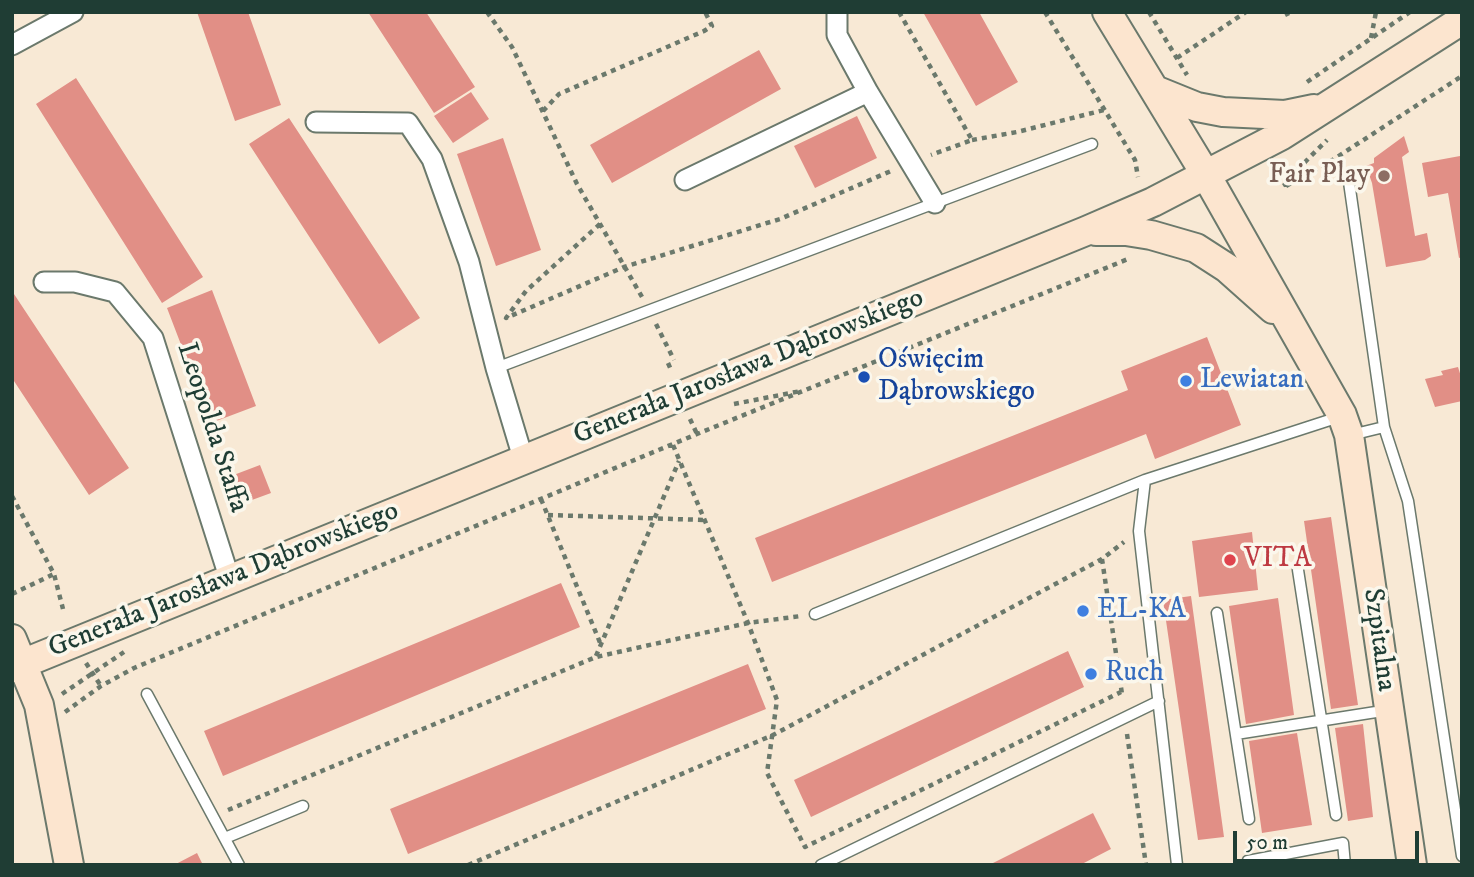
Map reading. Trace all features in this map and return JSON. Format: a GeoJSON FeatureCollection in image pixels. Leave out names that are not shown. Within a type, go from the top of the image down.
{"type":"FeatureCollection","features":[{"type":"Feature","properties":{"kind":"street"},"geometry":{"type":"LineString","coordinates":[[12,45],[73,12]]}},
{"type":"Feature","properties":{"kind":"street"},"geometry":{"type":"LineString","coordinates":[[838,12],[837,35],[934,203]]}},
{"type":"Feature","properties":{"kind":"street","name":"Szpitalna"},"geometry":{"type":"LineString","coordinates":[[1107,12],[1156,89],[1296,330],[1346,425],[1412,865]]}},
{"type":"Feature","properties":{"kind":"street","name":"Generała Jarosława Dąbrowskiego"},"geometry":{"type":"LineString","coordinates":[[16,657],[230,580],[523,458],[1086,231],[1272,141],[1331,106],[1462,20]]}},
{"type":"Feature","properties":{"kind":"street"},"geometry":{"type":"LineString","coordinates":[[1156,89],[1197,107],[1223,112],[1285,114],[1331,106]]}},
{"type":"Feature","properties":{"kind":"street"},"geometry":{"type":"LineString","coordinates":[[685,180],[868,92]]}},
{"type":"Feature","properties":{"kind":"street"},"geometry":{"type":"LineString","coordinates":[[316,122],[408,123],[432,159],[469,262],[496,368],[523,458]]}},
{"type":"Feature","properties":{"kind":"street"},"geometry":{"type":"LineString","coordinates":[[1086,231],[1126,231],[1196,248],[1227,268],[1296,330]]}},
{"type":"Feature","properties":{"kind":"street","name":"Leopolda Staffa"},"geometry":{"type":"LineString","coordinates":[[44,282],[75,282],[115,292],[153,338],[230,580]]}},
{"type":"Feature","properties":{"kind":"street"},"geometry":{"type":"LineString","coordinates":[[16,657],[39,705],[69,865]]}},
{"type":"Feature","properties":{"kind":"lane"},"geometry":{"type":"LineString","coordinates":[[496,368],[1092,144]]}},
{"type":"Feature","properties":{"kind":"lane"},"geometry":{"type":"LineString","coordinates":[[1349,182],[1384,427],[1408,501],[1462,856]]}},
{"type":"Feature","properties":{"kind":"lane"},"geometry":{"type":"LineString","coordinates":[[815,614],[1145,480],[1346,425],[1384,427]]}},
{"type":"Feature","properties":{"kind":"lane"},"geometry":{"type":"LineString","coordinates":[[1145,480],[1139,531],[1177,865]]}},
{"type":"Feature","properties":{"kind":"lane"},"geometry":{"type":"LineString","coordinates":[[1298,570],[1336,815]]}},
{"type":"Feature","properties":{"kind":"lane"},"geometry":{"type":"LineString","coordinates":[[1217,613],[1249,819]]}},
{"type":"Feature","properties":{"kind":"lane"},"geometry":{"type":"LineString","coordinates":[[148,694],[239,865]]}},
{"type":"Feature","properties":{"kind":"lane"},"geometry":{"type":"LineString","coordinates":[[821,865],[1159,701]]}},
{"type":"Feature","properties":{"kind":"lane"},"geometry":{"type":"LineString","coordinates":[[1236,734],[1388,708]]}},
{"type":"Feature","properties":{"kind":"lane"},"geometry":{"type":"LineString","coordinates":[[225,838],[303,806]]}},
{"type":"Feature","properties":{"kind":"lane"},"geometry":{"type":"LineString","coordinates":[[1248,865],[1248,861],[1343,843],[1345,865]]}},
{"type":"Feature","properties":{"kind":"path"},"geometry":{"type":"LineString","coordinates":[[487,12],[512,47],[577,184],[649,310],[674,360]]}},
{"type":"Feature","properties":{"kind":"path"},"geometry":{"type":"LineString","coordinates":[[542,111],[559,94],[704,31],[712,26],[705,12]]}},
{"type":"Feature","properties":{"kind":"path"},"geometry":{"type":"LineString","coordinates":[[899,12],[972,140]]}},
{"type":"Feature","properties":{"kind":"path"},"geometry":{"type":"LineString","coordinates":[[1045,12],[1135,160],[1138,177]]}},
{"type":"Feature","properties":{"kind":"path"},"geometry":{"type":"LineString","coordinates":[[1149,12],[1189,78]]}},
{"type":"Feature","properties":{"kind":"path"},"geometry":{"type":"LineString","coordinates":[[1177,58],[1246,12]]}},
{"type":"Feature","properties":{"kind":"path"},"geometry":{"type":"LineString","coordinates":[[1371,39],[1376,12]]}},
{"type":"Feature","properties":{"kind":"path"},"geometry":{"type":"LineString","coordinates":[[1302,86],[1410,12]]}},
{"type":"Feature","properties":{"kind":"path"},"geometry":{"type":"LineString","coordinates":[[1286,187],[1462,76]]}},
{"type":"Feature","properties":{"kind":"path"},"geometry":{"type":"LineString","coordinates":[[600,224],[526,291],[506,318],[624,267],[780,219],[910,162],[972,140],[1017,132],[1104,110]]}},
{"type":"Feature","properties":{"kind":"path"},"geometry":{"type":"LineString","coordinates":[[65,712],[100,686],[146,663],[1133,258]]}},
{"type":"Feature","properties":{"kind":"path"},"geometry":{"type":"LineString","coordinates":[[673,445],[777,699],[767,773],[805,846],[1121,692]]}},
{"type":"Feature","properties":{"kind":"path"},"geometry":{"type":"LineString","coordinates":[[596,657],[680,460]]}},
{"type":"Feature","properties":{"kind":"path"},"geometry":{"type":"LineString","coordinates":[[12,496],[54,574],[62,610]]}},
{"type":"Feature","properties":{"kind":"path"},"geometry":{"type":"LineString","coordinates":[[541,499],[601,645]]}},
{"type":"Feature","properties":{"kind":"path"},"geometry":{"type":"LineString","coordinates":[[548,515],[705,520]]}},
{"type":"Feature","properties":{"kind":"path"},"geometry":{"type":"LineString","coordinates":[[468,865],[773,734],[1102,559],[1139,531]]}},
{"type":"Feature","properties":{"kind":"path"},"geometry":{"type":"LineString","coordinates":[[12,594],[54,574]]}},
{"type":"Feature","properties":{"kind":"path"},"geometry":{"type":"LineString","coordinates":[[213,817],[596,657],[748,623],[815,614]]}},
{"type":"Feature","properties":{"kind":"path"},"geometry":{"type":"LineString","coordinates":[[84,659],[100,686]]}},
{"type":"Feature","properties":{"kind":"building"},"geometry":{"type":"Polygon","coordinates":[[[197,12],[248,12],[281,105],[235,121],[197,12]]]}},
{"type":"Feature","properties":{"kind":"building"},"geometry":{"type":"Polygon","coordinates":[[[368,12],[426,12],[475,87],[434,113],[368,12]]]}},
{"type":"Feature","properties":{"kind":"building"},"geometry":{"type":"Polygon","coordinates":[[[923,12],[979,12],[1018,82],[976,106],[923,12]]]}},
{"type":"Feature","properties":{"kind":"building"},"geometry":{"type":"Polygon","coordinates":[[[759,50],[781,89],[612,183],[590,145],[759,50]]]}},
{"type":"Feature","properties":{"kind":"building"},"geometry":{"type":"Polygon","coordinates":[[[76,78],[203,277],[162,303],[36,104],[76,78]]]}},
{"type":"Feature","properties":{"kind":"building"},"geometry":{"type":"Polygon","coordinates":[[[471,92],[489,119],[453,143],[434,116],[471,92]]]}},
{"type":"Feature","properties":{"kind":"building"},"geometry":{"type":"Polygon","coordinates":[[[857,116],[877,158],[815,188],[794,146],[857,116]]]}},
{"type":"Feature","properties":{"kind":"building"},"geometry":{"type":"Polygon","coordinates":[[[289,118],[420,318],[379,344],[249,144],[289,118]]]}},
{"type":"Feature","properties":{"kind":"building"},"geometry":{"type":"Polygon","coordinates":[[[1404,136],[1409,152],[1402,157],[1415,236],[1427,233],[1431,256],[1425,260],[1386,267],[1372,183],[1366,166],[1374,163],[1374,158],[1404,136]]]}},
{"type":"Feature","properties":{"kind":"building"},"geometry":{"type":"Polygon","coordinates":[[[503,138],[541,250],[496,266],[457,154],[503,138]]]}},
{"type":"Feature","properties":{"kind":"building"},"geometry":{"type":"Polygon","coordinates":[[[1460,156],[1462,257],[1459,258],[1448,193],[1428,197],[1422,163],[1460,156]]]}},
{"type":"Feature","properties":{"kind":"building"},"geometry":{"type":"Polygon","coordinates":[[[212,290],[256,406],[211,423],[167,308],[212,290]]]}},
{"type":"Feature","properties":{"kind":"building"},"geometry":{"type":"Polygon","coordinates":[[[12,291],[129,468],[89,495],[12,378],[12,291]]]}},
{"type":"Feature","properties":{"kind":"building"},"geometry":{"type":"Polygon","coordinates":[[[1207,337],[1241,425],[1155,459],[1146,434],[772,582],[755,538],[1128,390],[1121,371],[1207,337]]]}},
{"type":"Feature","properties":{"kind":"building"},"geometry":{"type":"Polygon","coordinates":[[[1458,367],[1462,380],[1462,401],[1435,407],[1425,379],[1443,375],[1441,371],[1458,367]]]}},
{"type":"Feature","properties":{"kind":"building"},"geometry":{"type":"Polygon","coordinates":[[[260,465],[271,493],[241,504],[231,476],[260,465]]]}},
{"type":"Feature","properties":{"kind":"building"},"geometry":{"type":"Polygon","coordinates":[[[1331,517],[1358,705],[1331,709],[1304,521],[1331,517]]]}},
{"type":"Feature","properties":{"kind":"building"},"geometry":{"type":"Polygon","coordinates":[[[1252,532],[1258,590],[1199,597],[1192,541],[1252,532]]]}},
{"type":"Feature","properties":{"kind":"building"},"geometry":{"type":"Polygon","coordinates":[[[561,583],[580,627],[223,776],[204,731],[561,583]]]}},
{"type":"Feature","properties":{"kind":"building"},"geometry":{"type":"Polygon","coordinates":[[[1191,596],[1224,837],[1198,840],[1163,600],[1191,596]]]}},
{"type":"Feature","properties":{"kind":"building"},"geometry":{"type":"Polygon","coordinates":[[[1278,598],[1294,715],[1246,724],[1229,606],[1278,598]]]}},
{"type":"Feature","properties":{"kind":"building"},"geometry":{"type":"Polygon","coordinates":[[[1068,651],[1084,687],[811,817],[794,780],[1068,651]]]}},
{"type":"Feature","properties":{"kind":"building"},"geometry":{"type":"Polygon","coordinates":[[[748,664],[766,709],[408,854],[390,809],[748,664]]]}},
{"type":"Feature","properties":{"kind":"building"},"geometry":{"type":"Polygon","coordinates":[[[1363,724],[1373,817],[1348,821],[1335,728],[1363,724]]]}},
{"type":"Feature","properties":{"kind":"building"},"geometry":{"type":"Polygon","coordinates":[[[1297,733],[1312,825],[1262,833],[1249,741],[1297,733]]]}},
{"type":"Feature","properties":{"kind":"building"},"geometry":{"type":"Polygon","coordinates":[[[1093,813],[1111,849],[1080,865],[989,865],[1093,813]]]}},
{"type":"Feature","properties":{"kind":"building"},"geometry":{"type":"Polygon","coordinates":[[[197,853],[203,865],[174,865],[197,853]]]}},
{"type":"Feature","properties":{"kind":"place","name":"Fair Play"},"geometry":{"type":"Point","coordinates":[1384,176]}},
{"type":"Feature","properties":{"kind":"place","name":"Oświęcim Dąbrowskiego"},"geometry":{"type":"Point","coordinates":[864,377]}},
{"type":"Feature","properties":{"kind":"place","name":"Lewiatan"},"geometry":{"type":"Point","coordinates":[1186,381]}},
{"type":"Feature","properties":{"kind":"place","name":"VITA"},"geometry":{"type":"Point","coordinates":[1230,560]}},
{"type":"Feature","properties":{"kind":"place","name":"EL-KA"},"geometry":{"type":"Point","coordinates":[1083,611]}},
{"type":"Feature","properties":{"kind":"place","name":"Ruch"},"geometry":{"type":"Point","coordinates":[1091,674]}}]}
